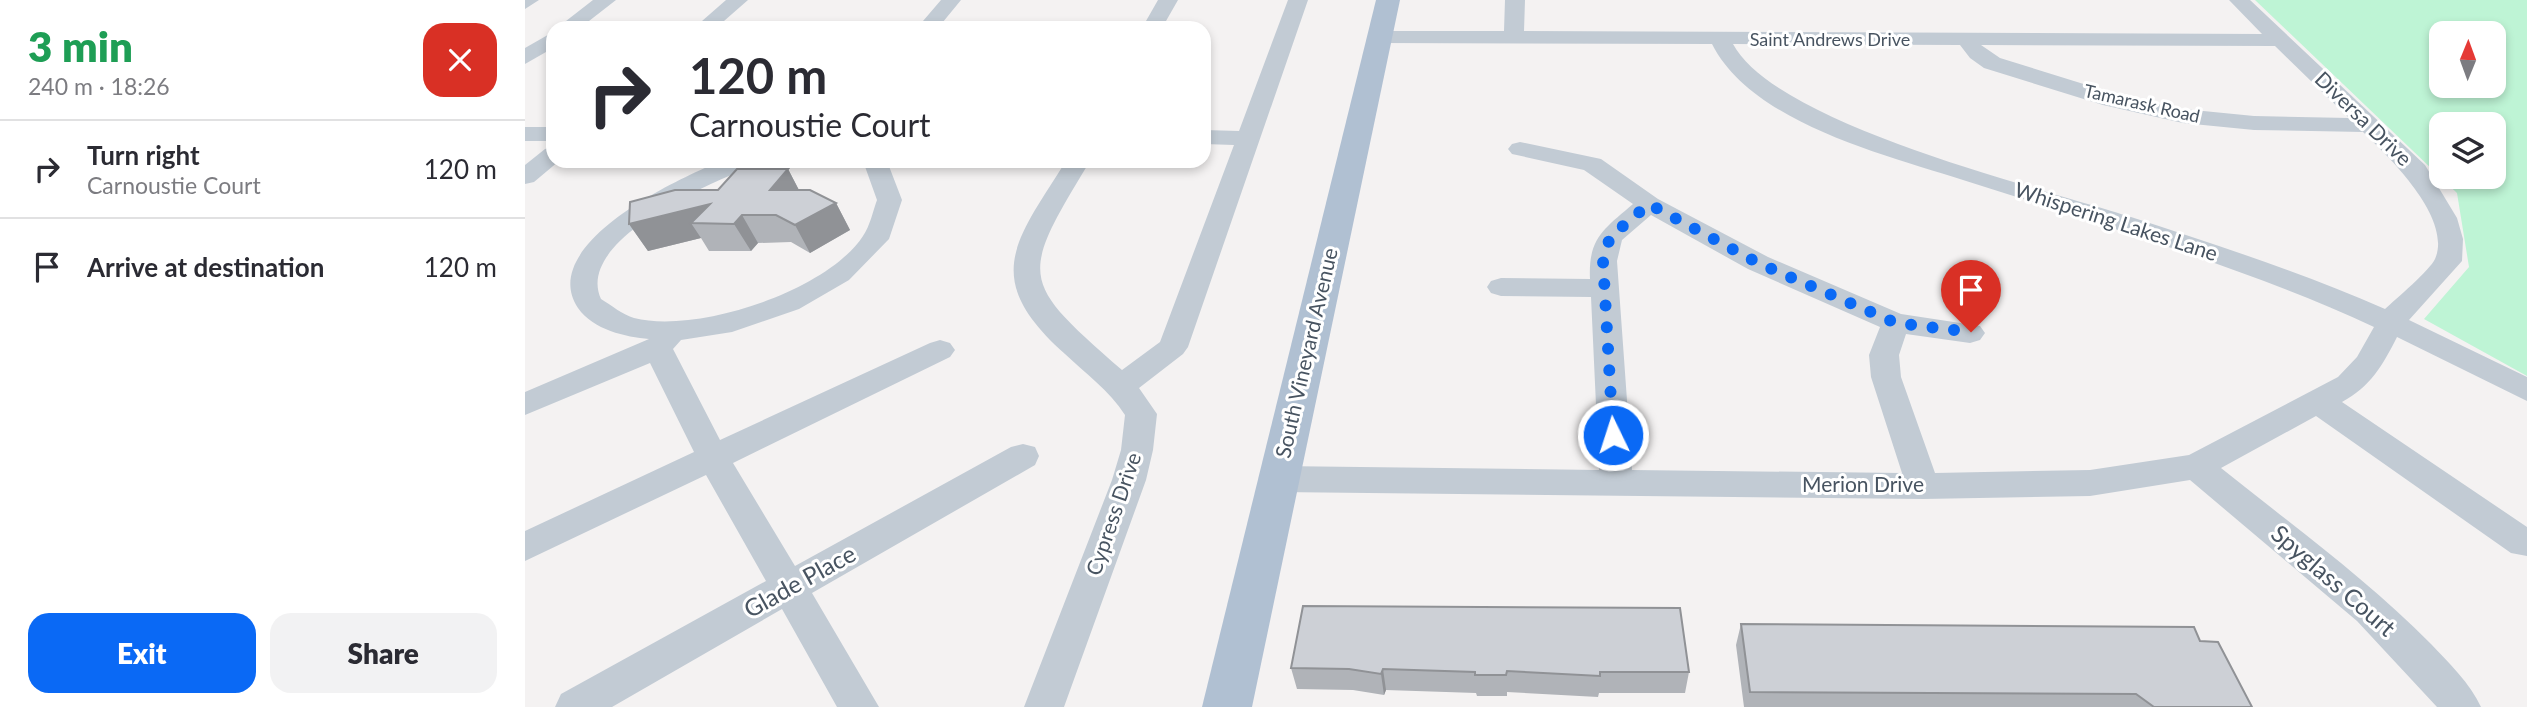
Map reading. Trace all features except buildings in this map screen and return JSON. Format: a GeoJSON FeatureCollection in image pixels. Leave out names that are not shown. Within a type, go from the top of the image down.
{"type":"FeatureCollection","features":[{"type":"Feature","properties":{"kind":"main road","name":"South Vineyard Avenue"},"geometry":{"type":"LineString","coordinates":[[1227,707],[1388,0]]}},
{"type":"Feature","properties":{"kind":"street"},"geometry":{"type":"LineString","coordinates":[[577,21],[606,0]]}},
{"type":"Feature","properties":{"kind":"street"},"geometry":{"type":"LineString","coordinates":[[712,21],[738,0]]}},
{"type":"Feature","properties":{"kind":"street"},"geometry":{"type":"LineString","coordinates":[[933,21],[951,0]]}},
{"type":"Feature","properties":{"kind":"street"},"geometry":{"type":"LineString","coordinates":[[1156,21],[1168,0]]}},
{"type":"Feature","properties":{"kind":"street"},"geometry":{"type":"LineString","coordinates":[[1121,386],[1173,347],[1298,0]]}},
{"type":"Feature","properties":{"kind":"street"},"geometry":{"type":"LineString","coordinates":[[1514,37],[1515,0]]}},
{"type":"Feature","properties":{"kind":"street","name":"Diversa Drive"},"geometry":{"type":"LineString","coordinates":[[2239,0],[2416,170],[2444,218],[2450,239],[2448,261],[2391,321]]}},
{"type":"Feature","properties":{"kind":"street","name":"Saint Andrews Drive"},"geometry":{"type":"LineString","coordinates":[[1380,37],[2281,40]]}},
{"type":"Feature","properties":{"kind":"street","name":"Whispering Lakes Lane"},"geometry":{"type":"LineString","coordinates":[[1720,39],[1726,57],[1749,79],[1821,120],[1872,143],[2293,280],[2391,321],[2527,390]]}},
{"type":"Feature","properties":{"kind":"street","name":"Tamarask Road"},"geometry":{"type":"LineString","coordinates":[[1967,40],[1977,54],[1992,63],[2119,102],[2182,116],[2256,124],[2371,125]]}},
{"type":"Feature","properties":{"kind":"street"},"geometry":{"type":"LineString","coordinates":[[525,58],[546,43]]}},
{"type":"Feature","properties":{"kind":"street"},"geometry":{"type":"LineString","coordinates":[[525,134],[546,134]]}},
{"type":"Feature","properties":{"kind":"street"},"geometry":{"type":"LineString","coordinates":[[1211,137],[1248,138]]}},
{"type":"Feature","properties":{"kind":"street"},"geometry":{"type":"LineString","coordinates":[[1520,149],[1592,164],[1649,204],[1758,263],[1896,323],[1971,332]]}},
{"type":"Feature","properties":{"kind":"street"},"geometry":{"type":"LineString","coordinates":[[525,177],[546,160]]}},
{"type":"Feature","properties":{"kind":"street"},"geometry":{"type":"LineString","coordinates":[[665,340],[622,327],[601,317],[588,303],[582,289],[584,273],[596,254],[631,219],[677,190],[728,168]]}},
{"type":"Feature","properties":{"kind":"street"},"geometry":{"type":"LineString","coordinates":[[525,404],[665,340],[770,309],[817,288],[850,266],[879,236],[891,206],[888,182],[879,168]]}},
{"type":"Feature","properties":{"kind":"street","name":"Cypress Drive"},"geometry":{"type":"LineString","coordinates":[[1044,707],[1129,480],[1137,450],[1141,414],[1121,386],[1065,338],[1026,285],[1025,260],[1035,236],[1073,168]]}},
{"type":"Feature","properties":{"kind":"street"},"geometry":{"type":"LineString","coordinates":[[1616,485],[1603,261],[1610,237],[1649,204]]}},
{"type":"Feature","properties":{"kind":"street"},"geometry":{"type":"LineString","coordinates":[[1501,287],[1603,288]]}},
{"type":"Feature","properties":{"kind":"street","name":"Merion Drive"},"geometry":{"type":"LineString","coordinates":[[1278,479],[1616,485],[1923,486],[2090,483],[2196,466],[2320,403],[2349,385],[2369,363],[2391,321]]}},
{"type":"Feature","properties":{"kind":"street"},"geometry":{"type":"LineString","coordinates":[[1896,323],[1884,355],[1887,377],[1923,486]]}},
{"type":"Feature","properties":{"kind":"street"},"geometry":{"type":"LineString","coordinates":[[665,340],[713,458],[859,707]]}},
{"type":"Feature","properties":{"kind":"street"},"geometry":{"type":"LineString","coordinates":[[525,547],[940,350]]}},
{"type":"Feature","properties":{"kind":"street"},"geometry":{"type":"LineString","coordinates":[[2320,403],[2523,543]]}},
{"type":"Feature","properties":{"kind":"street","name":"Glade Place"},"geometry":{"type":"LineString","coordinates":[[575,707],[1023,456]]}},
{"type":"Feature","properties":{"kind":"street","name":"Spyglass Court"},"geometry":{"type":"LineString","coordinates":[[2196,466],[2398,636],[2438,676],[2461,707]]}},
{"type":"Feature","properties":{"kind":"green space"},"geometry":{"type":"Polygon","coordinates":[[[2255,0],[2527,0],[2527,376],[2424,319],[2469,267],[2457,193],[2453,189],[2506,189],[2506,112],[2429,112],[2429,166],[2255,0]]]}},
{"type":"Feature","properties":{"kind":"route"},"geometry":{"type":"LineString","coordinates":[[1613,435],[1603,261],[1610,237],[1649,204],[1758,263],[1896,323],[1971,332]]}}]}
